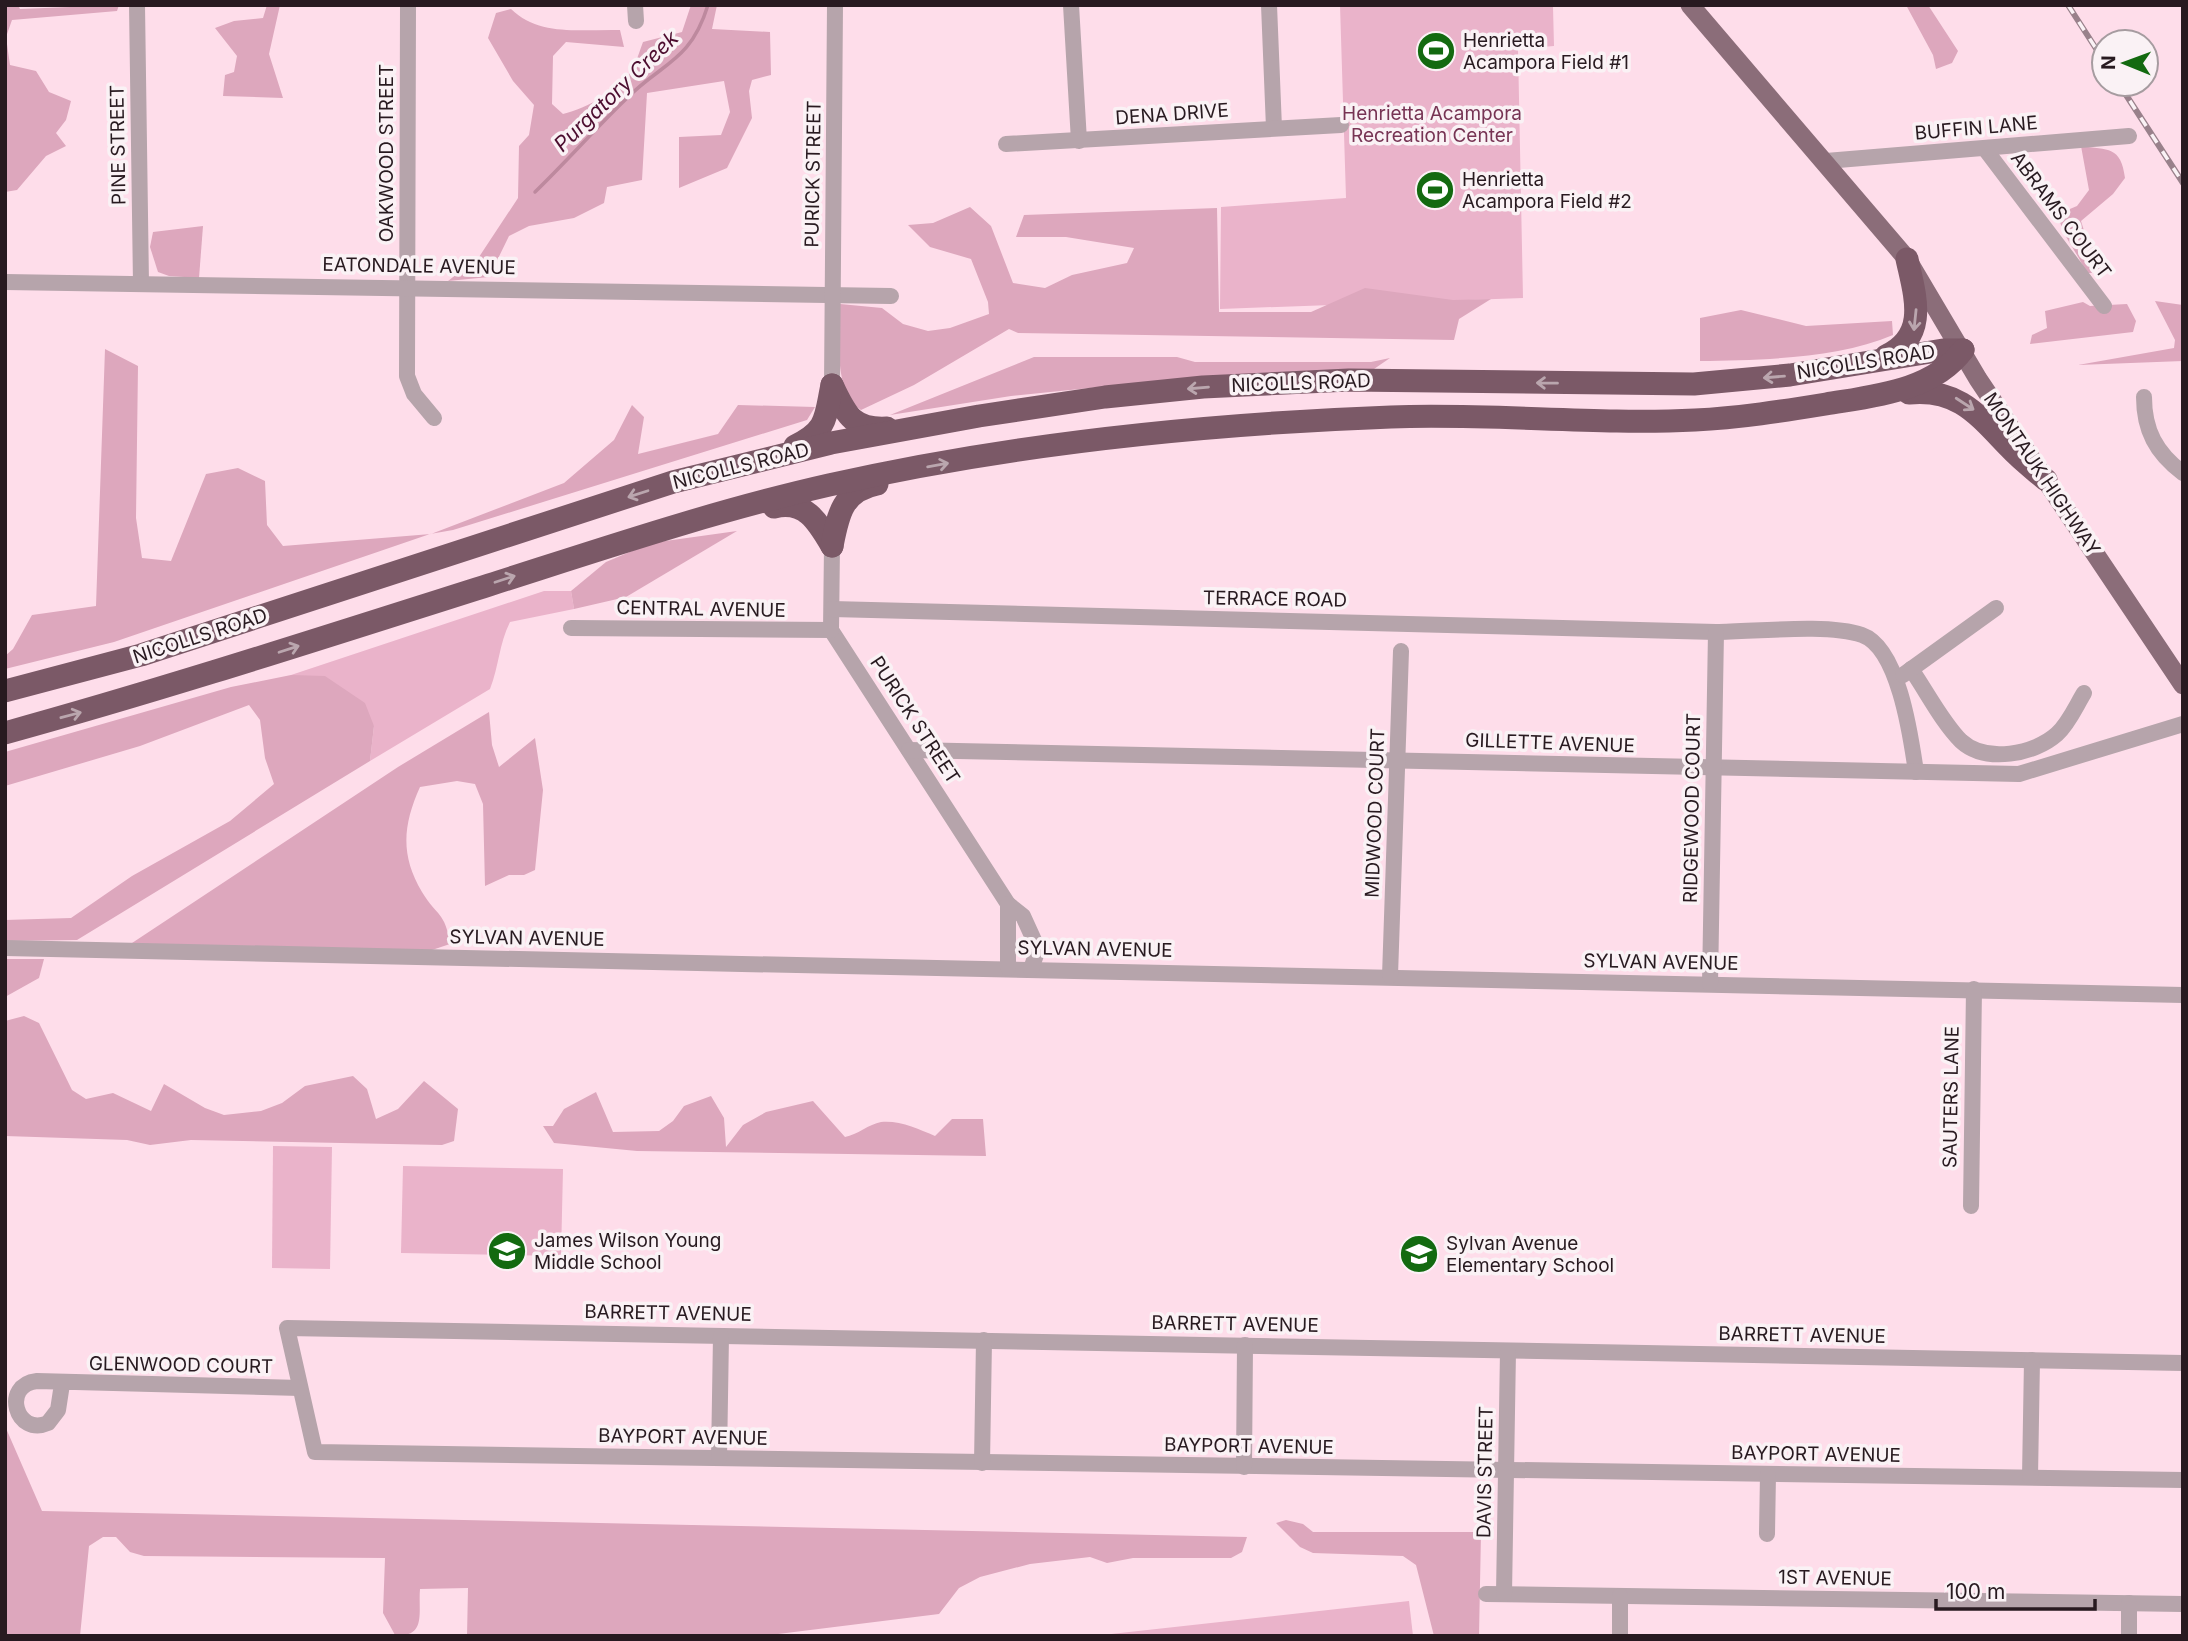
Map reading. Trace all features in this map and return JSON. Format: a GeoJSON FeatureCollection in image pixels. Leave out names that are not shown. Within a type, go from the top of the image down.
{"type":"FeatureCollection","features":[{"type":"Feature","properties":{"kind":"highway"},"geometry":{"type":"LineString","coordinates":[[1875,361],[1897,351],[1916,328],[1916,302],[1906,259]]}},
{"type":"Feature","properties":{"kind":"highway","name":"NICOLLS ROAD"},"geometry":{"type":"LineString","coordinates":[[5,691],[155,651],[673,482],[775,456],[931,425],[1105,397],[1203,387],[1349,380],[1695,384],[1790,375],[1943,350],[1963,350]]}},
{"type":"Feature","properties":{"kind":"highway","name":"NICOLLS ROAD"},"geometry":{"type":"LineString","coordinates":[[5,733],[150,693],[723,512],[831,485],[1059,442],[1190,427],[1397,416],[1693,420],[1769,413],[1875,396],[1928,380],[1954,363],[1963,350]]}},
{"type":"Feature","properties":{"kind":"highway"},"geometry":{"type":"LineString","coordinates":[[832,385],[848,417],[858,424],[874,428],[931,425]]}},
{"type":"Feature","properties":{"kind":"highway"},"geometry":{"type":"LineString","coordinates":[[775,456],[816,436],[824,422],[832,385]]}},
{"type":"Feature","properties":{"kind":"highway"},"geometry":{"type":"LineString","coordinates":[[1875,396],[1922,391],[1953,397],[1969,405],[2010,449],[2046,480]]}},
{"type":"Feature","properties":{"kind":"highway"},"geometry":{"type":"LineString","coordinates":[[832,546],[837,517],[845,501],[860,487],[902,478],[909,470]]}},
{"type":"Feature","properties":{"kind":"highway"},"geometry":{"type":"LineString","coordinates":[[723,512],[746,514],[783,505],[801,507],[818,521],[832,546]]}},
{"type":"Feature","properties":{"kind":"highway"},"geometry":{"type":"LineString","coordinates":[[5,685],[72,674]]}},
{"type":"Feature","properties":{"kind":"main road"},"geometry":{"type":"LineString","coordinates":[[1690,5],[1826,161]]}},
{"type":"Feature","properties":{"kind":"main road","name":"MONTAUK HIGHWAY"},"geometry":{"type":"LineString","coordinates":[[1826,161],[1906,259],[1979,379],[2183,685]]}},
{"type":"Feature","properties":{"kind":"street","name":"PINE STREET"},"geometry":{"type":"LineString","coordinates":[[137,5],[141,284]]}},
{"type":"Feature","properties":{"kind":"street","name":"OAKWOOD STREET"},"geometry":{"type":"LineString","coordinates":[[408,5],[407,376],[414,394],[434,418]]}},
{"type":"Feature","properties":{"kind":"street","name":"PURICK STREET"},"geometry":{"type":"LineString","coordinates":[[832,385],[835,5]]}},
{"type":"Feature","properties":{"kind":"street"},"geometry":{"type":"LineString","coordinates":[[1071,5],[1079,141]]}},
{"type":"Feature","properties":{"kind":"street"},"geometry":{"type":"LineString","coordinates":[[1269,5],[1274,128]]}},
{"type":"Feature","properties":{"kind":"street","name":"DENA DRIVE"},"geometry":{"type":"LineString","coordinates":[[1006,144],[1340,125]]}},
{"type":"Feature","properties":{"kind":"street","name":"BUFFIN LANE"},"geometry":{"type":"LineString","coordinates":[[1826,161],[2129,136]]}},
{"type":"Feature","properties":{"kind":"street","name":"ABRAMS COURT"},"geometry":{"type":"LineString","coordinates":[[1985,149],[2104,306]]}},
{"type":"Feature","properties":{"kind":"street","name":"EATONDALE AVENUE"},"geometry":{"type":"LineString","coordinates":[[5,282],[406,286],[891,296]]}},
{"type":"Feature","properties":{"kind":"street"},"geometry":{"type":"LineString","coordinates":[[2144,397],[2144,421],[2160,450],[2183,473]]}},
{"type":"Feature","properties":{"kind":"street"},"geometry":{"type":"LineString","coordinates":[[831,630],[832,546]]}},
{"type":"Feature","properties":{"kind":"street"},"geometry":{"type":"LineString","coordinates":[[1895,681],[1996,608]]}},
{"type":"Feature","properties":{"kind":"street","name":"TERRACE ROAD"},"geometry":{"type":"LineString","coordinates":[[832,609],[1716,632],[1831,631],[1864,635],[1884,655],[1895,681],[1909,726],[1916,772]]}},
{"type":"Feature","properties":{"kind":"street","name":"CENTRAL AVENUE"},"geometry":{"type":"LineString","coordinates":[[571,628],[831,630]]}},
{"type":"Feature","properties":{"kind":"street","name":"PURICK STREET"},"geometry":{"type":"LineString","coordinates":[[831,630],[1008,904],[1023,916],[1038,950],[1031,969]]}},
{"type":"Feature","properties":{"kind":"street","name":"RIDGEWOOD COURT"},"geometry":{"type":"LineString","coordinates":[[1710,984],[1716,632]]}},
{"type":"Feature","properties":{"kind":"street","name":"MIDWOOD COURT"},"geometry":{"type":"LineString","coordinates":[[1390,976],[1401,651]]}},
{"type":"Feature","properties":{"kind":"street"},"geometry":{"type":"LineString","coordinates":[[1911,669],[1962,741],[1976,749],[2000,754],[2019,752],[2044,744],[2059,732],[2084,693]]}},
{"type":"Feature","properties":{"kind":"street","name":"GILLETTE AVENUE"},"geometry":{"type":"LineString","coordinates":[[909,750],[2019,774],[2183,724]]}},
{"type":"Feature","properties":{"kind":"street"},"geometry":{"type":"LineString","coordinates":[[1008,904],[1008,968]]}},
{"type":"Feature","properties":{"kind":"street","name":"SYLVAN AVENUE"},"geometry":{"type":"LineString","coordinates":[[5,948],[2183,995]]}},
{"type":"Feature","properties":{"kind":"street","name":"SAUTERS LANE"},"geometry":{"type":"LineString","coordinates":[[1970,1206],[1974,989]]}},
{"type":"Feature","properties":{"kind":"street","name":"BARRETT AVENUE"},"geometry":{"type":"LineString","coordinates":[[300,1388],[287,1328],[2183,1363]]}},
{"type":"Feature","properties":{"kind":"street"},"geometry":{"type":"LineString","coordinates":[[719,1458],[721,1336]]}},
{"type":"Feature","properties":{"kind":"street"},"geometry":{"type":"LineString","coordinates":[[982,1462],[984,1340]]}},
{"type":"Feature","properties":{"kind":"street"},"geometry":{"type":"LineString","coordinates":[[1244,1467],[1245,1345]]}},
{"type":"Feature","properties":{"kind":"street","name":"DAVIS STREET"},"geometry":{"type":"LineString","coordinates":[[1504,1594],[1508,1351]]}},
{"type":"Feature","properties":{"kind":"street"},"geometry":{"type":"LineString","coordinates":[[2030,1477],[2032,1360]]}},
{"type":"Feature","properties":{"kind":"street","name":"GLENWOOD COURT"},"geometry":{"type":"LineString","coordinates":[[62,1384],[300,1388]]}},
{"type":"Feature","properties":{"kind":"street","name":"BAYPORT AVENUE"},"geometry":{"type":"LineString","coordinates":[[300,1388],[316,1452],[2183,1480]]}},
{"type":"Feature","properties":{"kind":"street"},"geometry":{"type":"LineString","coordinates":[[1767,1534],[1768,1475]]}},
{"type":"Feature","properties":{"kind":"street","name":"1ST AVENUE"},"geometry":{"type":"LineString","coordinates":[[1486,1594],[2183,1604]]}},
{"type":"Feature","properties":{"kind":"street"},"geometry":{"type":"LineString","coordinates":[[1619,1636],[1620,1596]]}},
{"type":"Feature","properties":{"kind":"street"},"geometry":{"type":"LineString","coordinates":[[2129,1604],[2129,1636]]}},
{"type":"Feature","properties":{"kind":"green space","name":"Henrietta Acampora Recreation Center"},"geometry":{"type":"Polygon","coordinates":[[[1340,5],[1565,5],[1553,7],[1554,46],[1518,49],[1523,298],[1220,309],[1221,207],[1346,198],[1340,5]]]}},
{"type":"Feature","properties":{"kind":"green space"},"geometry":{"type":"Polygon","coordinates":[[[544,591],[571,591],[574,609],[510,622],[490,689],[370,761],[374,726],[291,675],[544,591]]]}},
{"type":"Feature","properties":{"kind":"green space"},"geometry":{"type":"Polygon","coordinates":[[[273,1146],[332,1147],[330,1269],[272,1268],[273,1146]]]}},
{"type":"Feature","properties":{"kind":"green space"},"geometry":{"type":"Polygon","coordinates":[[[403,1166],[563,1169],[561,1256],[401,1253],[403,1166]]]}},
{"type":"Feature","properties":{"kind":"green space"},"geometry":{"type":"Polygon","coordinates":[[[1409,1601],[1413,1636],[1093,1636],[1409,1601]]]}},
{"type":"Feature","properties":{"kind":"shaded area"},"geometry":{"type":"Polygon","coordinates":[[[5,5],[18,5],[20,9],[119,5],[117,11],[12,20],[6,37],[10,65],[36,71],[49,92],[71,101],[66,120],[56,133],[66,146],[46,156],[17,190],[5,192],[5,5]]]}},
{"type":"Feature","properties":{"kind":"shaded area"},"geometry":{"type":"Polygon","coordinates":[[[267,5],[280,5],[269,54],[283,98],[223,96],[225,75],[234,72],[237,56],[215,28],[234,21],[263,18],[267,5]]]}},
{"type":"Feature","properties":{"kind":"shaded area"},"geometry":{"type":"Polygon","coordinates":[[[691,5],[717,5],[712,29],[770,32],[771,75],[752,80],[749,91],[752,118],[727,168],[679,188],[679,137],[721,135],[730,112],[724,81],[647,93],[642,180],[607,187],[604,203],[574,218],[529,226],[509,236],[489,277],[448,281],[479,257],[518,198],[519,146],[529,135],[534,105],[513,81],[488,38],[496,13],[511,9],[535,24],[562,30],[620,30],[624,47],[566,42],[553,56],[552,104],[563,114],[592,103],[620,84],[633,68],[643,42],[682,32],[691,5]]]}},
{"type":"Feature","properties":{"kind":"shaded area"},"geometry":{"type":"Polygon","coordinates":[[[1906,5],[1928,5],[1958,51],[1952,63],[1936,69],[1933,55],[1906,5]]]}},
{"type":"Feature","properties":{"kind":"shaded area"},"geometry":{"type":"Polygon","coordinates":[[[2081,146],[2112,152],[2123,168],[2125,178],[2113,194],[2081,221],[2086,237],[2109,273],[2086,273],[2063,230],[2058,214],[2077,206],[2089,190],[2081,146]]]}},
{"type":"Feature","properties":{"kind":"shaded area"},"geometry":{"type":"Polygon","coordinates":[[[970,207],[991,226],[1013,283],[1045,288],[1072,275],[1127,263],[1134,248],[1066,237],[1016,237],[1024,215],[1217,208],[1219,312],[1311,312],[1365,288],[1453,300],[1491,299],[1459,319],[1454,340],[1018,333],[1009,329],[914,385],[861,410],[845,390],[842,376],[839,346],[840,304],[882,308],[903,324],[928,331],[950,328],[989,314],[988,302],[971,259],[930,247],[908,225],[933,223],[970,207]]]}},
{"type":"Feature","properties":{"kind":"shaded area"},"geometry":{"type":"Polygon","coordinates":[[[203,226],[199,278],[169,276],[158,272],[150,247],[153,232],[203,226]]]}},
{"type":"Feature","properties":{"kind":"shaded area"},"geometry":{"type":"Polygon","coordinates":[[[2155,301],[2183,305],[2183,361],[2078,365],[2174,348],[2175,340],[2155,301]]]}},
{"type":"Feature","properties":{"kind":"shaded area"},"geometry":{"type":"Polygon","coordinates":[[[2083,302],[2090,306],[2127,304],[2136,321],[2133,332],[2030,344],[2032,335],[2047,328],[2045,311],[2083,302]]]}},
{"type":"Feature","properties":{"kind":"shaded area"},"geometry":{"type":"Polygon","coordinates":[[[1741,310],[1806,326],[1892,321],[1893,335],[1823,354],[1773,359],[1700,361],[1700,318],[1741,310]]]}},
{"type":"Feature","properties":{"kind":"shaded area"},"geometry":{"type":"Polygon","coordinates":[[[105,349],[138,366],[136,518],[142,558],[171,561],[206,474],[238,468],[265,481],[267,525],[283,546],[430,534],[114,642],[5,669],[5,656],[13,649],[32,615],[96,606],[105,349]]]}},
{"type":"Feature","properties":{"kind":"shaded area"},"geometry":{"type":"Polygon","coordinates":[[[1034,357],[1177,357],[1195,362],[1371,362],[1390,358],[1374,369],[1198,377],[1011,396],[890,415],[1034,357]]]}},
{"type":"Feature","properties":{"kind":"shaded area"},"geometry":{"type":"Polygon","coordinates":[[[632,405],[644,417],[638,454],[718,434],[738,405],[815,407],[807,420],[453,530],[432,534],[564,483],[614,440],[632,405]]]}},
{"type":"Feature","properties":{"kind":"shaded area"},"geometry":{"type":"Polygon","coordinates":[[[737,531],[626,597],[574,609],[571,591],[606,562],[651,543],[737,531]]]}},
{"type":"Feature","properties":{"kind":"shaded area"},"geometry":{"type":"Polygon","coordinates":[[[291,675],[325,676],[365,703],[374,726],[370,761],[77,940],[5,941],[5,920],[71,918],[132,876],[230,821],[274,784],[265,758],[260,720],[249,705],[140,746],[5,786],[5,752],[231,687],[291,675]]]}},
{"type":"Feature","properties":{"kind":"shaded area"},"geometry":{"type":"Polygon","coordinates":[[[489,712],[492,745],[499,767],[535,738],[543,790],[535,870],[524,875],[509,875],[485,886],[483,804],[475,784],[457,781],[420,787],[407,827],[407,853],[422,892],[446,925],[450,944],[429,951],[129,945],[398,767],[489,712]]]}},
{"type":"Feature","properties":{"kind":"shaded area"},"geometry":{"type":"Polygon","coordinates":[[[5,959],[44,959],[39,978],[5,997],[5,959]]]}},
{"type":"Feature","properties":{"kind":"shaded area"},"geometry":{"type":"Polygon","coordinates":[[[24,1016],[39,1023],[72,1090],[86,1099],[113,1093],[151,1111],[164,1084],[205,1108],[224,1115],[261,1111],[282,1103],[305,1086],[353,1076],[367,1089],[376,1119],[398,1109],[424,1081],[458,1109],[454,1141],[442,1145],[191,1140],[150,1145],[127,1140],[5,1136],[5,1021],[24,1016]]]}},
{"type":"Feature","properties":{"kind":"shaded area"},"geometry":{"type":"Polygon","coordinates":[[[596,1092],[613,1132],[659,1131],[673,1121],[684,1106],[711,1096],[724,1118],[726,1147],[743,1125],[766,1112],[813,1101],[845,1137],[881,1122],[895,1122],[935,1136],[952,1119],[983,1119],[986,1156],[637,1151],[554,1143],[543,1126],[553,1126],[564,1109],[596,1092]]]}},
{"type":"Feature","properties":{"kind":"shaded area"},"geometry":{"type":"Polygon","coordinates":[[[5,1426],[42,1511],[1247,1537],[1242,1552],[1231,1558],[1133,1558],[1107,1563],[1090,1557],[1030,1564],[980,1577],[959,1588],[939,1614],[761,1636],[467,1636],[468,1588],[420,1589],[420,1614],[416,1628],[405,1635],[395,1635],[383,1613],[385,1558],[144,1556],[130,1552],[116,1537],[103,1537],[89,1546],[80,1636],[5,1636],[5,1426]]]}},
{"type":"Feature","properties":{"kind":"shaded area"},"geometry":{"type":"Polygon","coordinates":[[[1286,1520],[1303,1524],[1313,1532],[1481,1532],[1479,1636],[1434,1636],[1416,1565],[1403,1556],[1313,1553],[1300,1547],[1276,1523],[1286,1520]]]}},
{"type":"Feature","properties":{"kind":"waterway","name":"Purgatory Creek"},"geometry":{"type":"LineString","coordinates":[[535,192],[638,87],[684,51],[701,24],[708,5]]}},
{"type":"Feature","properties":{"kind":"railway"},"geometry":{"type":"LineString","coordinates":[[2068,5],[2090,39]]}},
{"type":"Feature","properties":{"kind":"railway"},"geometry":{"type":"LineString","coordinates":[[2128,98],[2183,183]]}},
{"type":"Feature","properties":{"kind":"place","name":"Henrietta Acampora Field #1"},"geometry":{"type":"Point","coordinates":[1436,51]}},
{"type":"Feature","properties":{"kind":"place","name":"Henrietta Acampora Field #2"},"geometry":{"type":"Point","coordinates":[1435,190]}},
{"type":"Feature","properties":{"kind":"place","name":"James Wilson Young Middle School"},"geometry":{"type":"Point","coordinates":[507,1251]}},
{"type":"Feature","properties":{"kind":"place","name":"Sylvan Avenue Elementary School"},"geometry":{"type":"Point","coordinates":[1419,1254]}}]}
